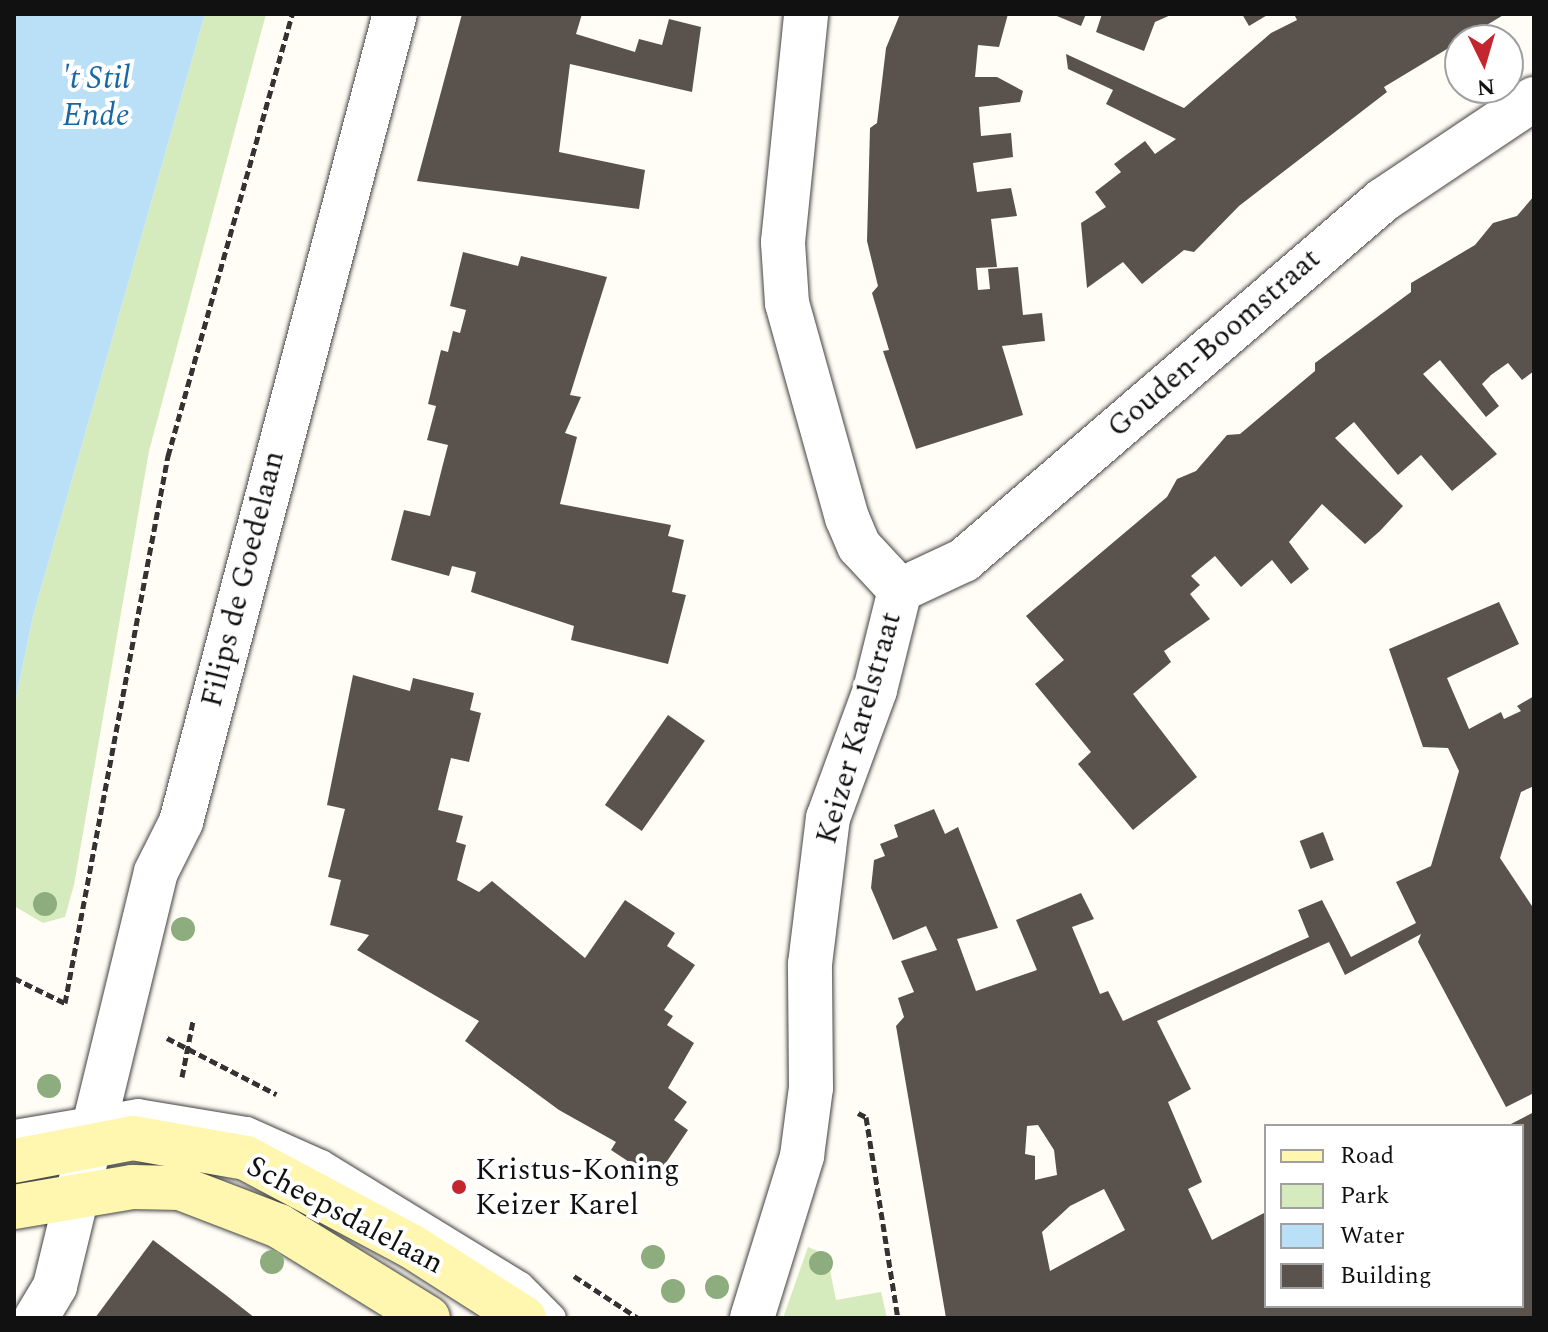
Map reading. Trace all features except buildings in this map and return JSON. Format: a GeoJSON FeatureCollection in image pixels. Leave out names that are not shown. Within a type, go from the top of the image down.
{"type":"FeatureCollection","features":[{"type":"Feature","properties":{"kind":"main road","name":"Scheepsdalelaan"},"geometry":{"type":"LineString","coordinates":[[14,1161],[97,1128],[181,1141],[246,1158],[397,1239],[524,1318]]}},
{"type":"Feature","properties":{"kind":"main road","name":"Scheepsdalelaan"},"geometry":{"type":"LineString","coordinates":[[14,1207],[79,1195],[180,1188],[236,1205],[428,1318]]}},
{"type":"Feature","properties":{"kind":"street","name":"Filips de Goedelaan"},"geometry":{"type":"LineString","coordinates":[[36,1318],[55,1286],[97,1128],[156,872],[181,822],[395,14]]}},
{"type":"Feature","properties":{"kind":"street","name":"Keizer Karelstraat"},"geometry":{"type":"LineString","coordinates":[[752,1318],[790,1211],[811,1088],[816,883],[828,818],[875,690],[900,590],[859,546],[847,518],[787,303],[783,242],[806,14]]}},
{"type":"Feature","properties":{"kind":"street","name":"Gouden-Boomstraat"},"geometry":{"type":"LineString","coordinates":[[900,590],[964,560],[1383,200],[1534,99]]}},
{"type":"Feature","properties":{"kind":"lane"},"geometry":{"type":"LineString","coordinates":[[14,1134],[181,1118],[247,1131],[296,1152],[520,1286],[552,1318]]}},
{"type":"Feature","properties":{"kind":"path"},"geometry":{"type":"LineString","coordinates":[[65,1003],[168,456],[292,14]]}},
{"type":"Feature","properties":{"kind":"path"},"geometry":{"type":"LineString","coordinates":[[14,978],[65,1003],[123,1019]]}},
{"type":"Feature","properties":{"kind":"path"},"geometry":{"type":"LineString","coordinates":[[181,1087],[193,1021]]}},
{"type":"Feature","properties":{"kind":"path"},"geometry":{"type":"LineString","coordinates":[[811,1088],[866,1117],[898,1318]]}},
{"type":"Feature","properties":{"kind":"green space"},"geometry":{"type":"Polygon","coordinates":[[[205,14],[266,14],[149,451],[74,885],[65,917],[43,923],[14,906],[14,708],[33,616],[205,14]]]}},
{"type":"Feature","properties":{"kind":"green space"},"geometry":{"type":"Polygon","coordinates":[[[808,1247],[827,1255],[836,1300],[881,1292],[887,1318],[783,1318],[808,1247]]]}},
{"type":"Feature","properties":{"kind":"water","name":"'t Stil Ende"},"geometry":{"type":"Polygon","coordinates":[[[14,14],[205,14],[33,616],[14,708],[14,14]]]}},
{"type":"Feature","properties":{"kind":"place","name":"Kristus-Koning Keizer Karel"},"geometry":{"type":"Point","coordinates":[459,1187]}}]}
